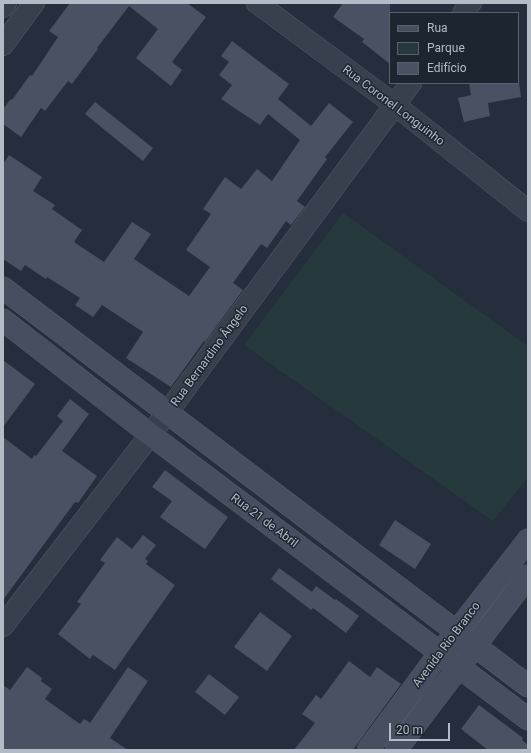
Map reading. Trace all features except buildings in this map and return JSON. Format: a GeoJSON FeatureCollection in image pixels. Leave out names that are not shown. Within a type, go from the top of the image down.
{"type":"FeatureCollection","features":[{"type":"Feature","properties":{"kind":"street"},"geometry":{"type":"LineString","coordinates":[[3,7],[6,3]]}},
{"type":"Feature","properties":{"kind":"street"},"geometry":{"type":"LineString","coordinates":[[3,45],[34,3]]}},
{"type":"Feature","properties":{"kind":"street","name":"Rua Coronel Longuinho"},"geometry":{"type":"LineString","coordinates":[[257,3],[395,105],[528,210]]}},
{"type":"Feature","properties":{"kind":"street"},"geometry":{"type":"LineString","coordinates":[[464,12],[471,3]]}},
{"type":"Feature","properties":{"kind":"street","name":"Rua Bernardino Ângelo"},"geometry":{"type":"LineString","coordinates":[[3,626],[168,413],[410,84]]}},
{"type":"Feature","properties":{"kind":"street"},"geometry":{"type":"LineString","coordinates":[[3,288],[528,686]]}},
{"type":"Feature","properties":{"kind":"street","name":"Rua 21 de Abril"},"geometry":{"type":"LineString","coordinates":[[3,320],[151,435],[528,719]]}},
{"type":"Feature","properties":{"kind":"street"},"geometry":{"type":"LineString","coordinates":[[71,373],[89,354]]}},
{"type":"Feature","properties":{"kind":"street","name":"Avenida Rio Branco"},"geometry":{"type":"LineString","coordinates":[[368,750],[456,632],[526,548]]}},
{"type":"Feature","properties":{"kind":"street","name":"Avenida Rio Branco"},"geometry":{"type":"LineString","coordinates":[[396,750],[528,576]]}},
{"type":"Feature","properties":{"kind":"green space"},"geometry":{"type":"Polygon","coordinates":[[[343,213],[528,346],[528,477],[493,521],[244,345],[343,213]]]}}]}
